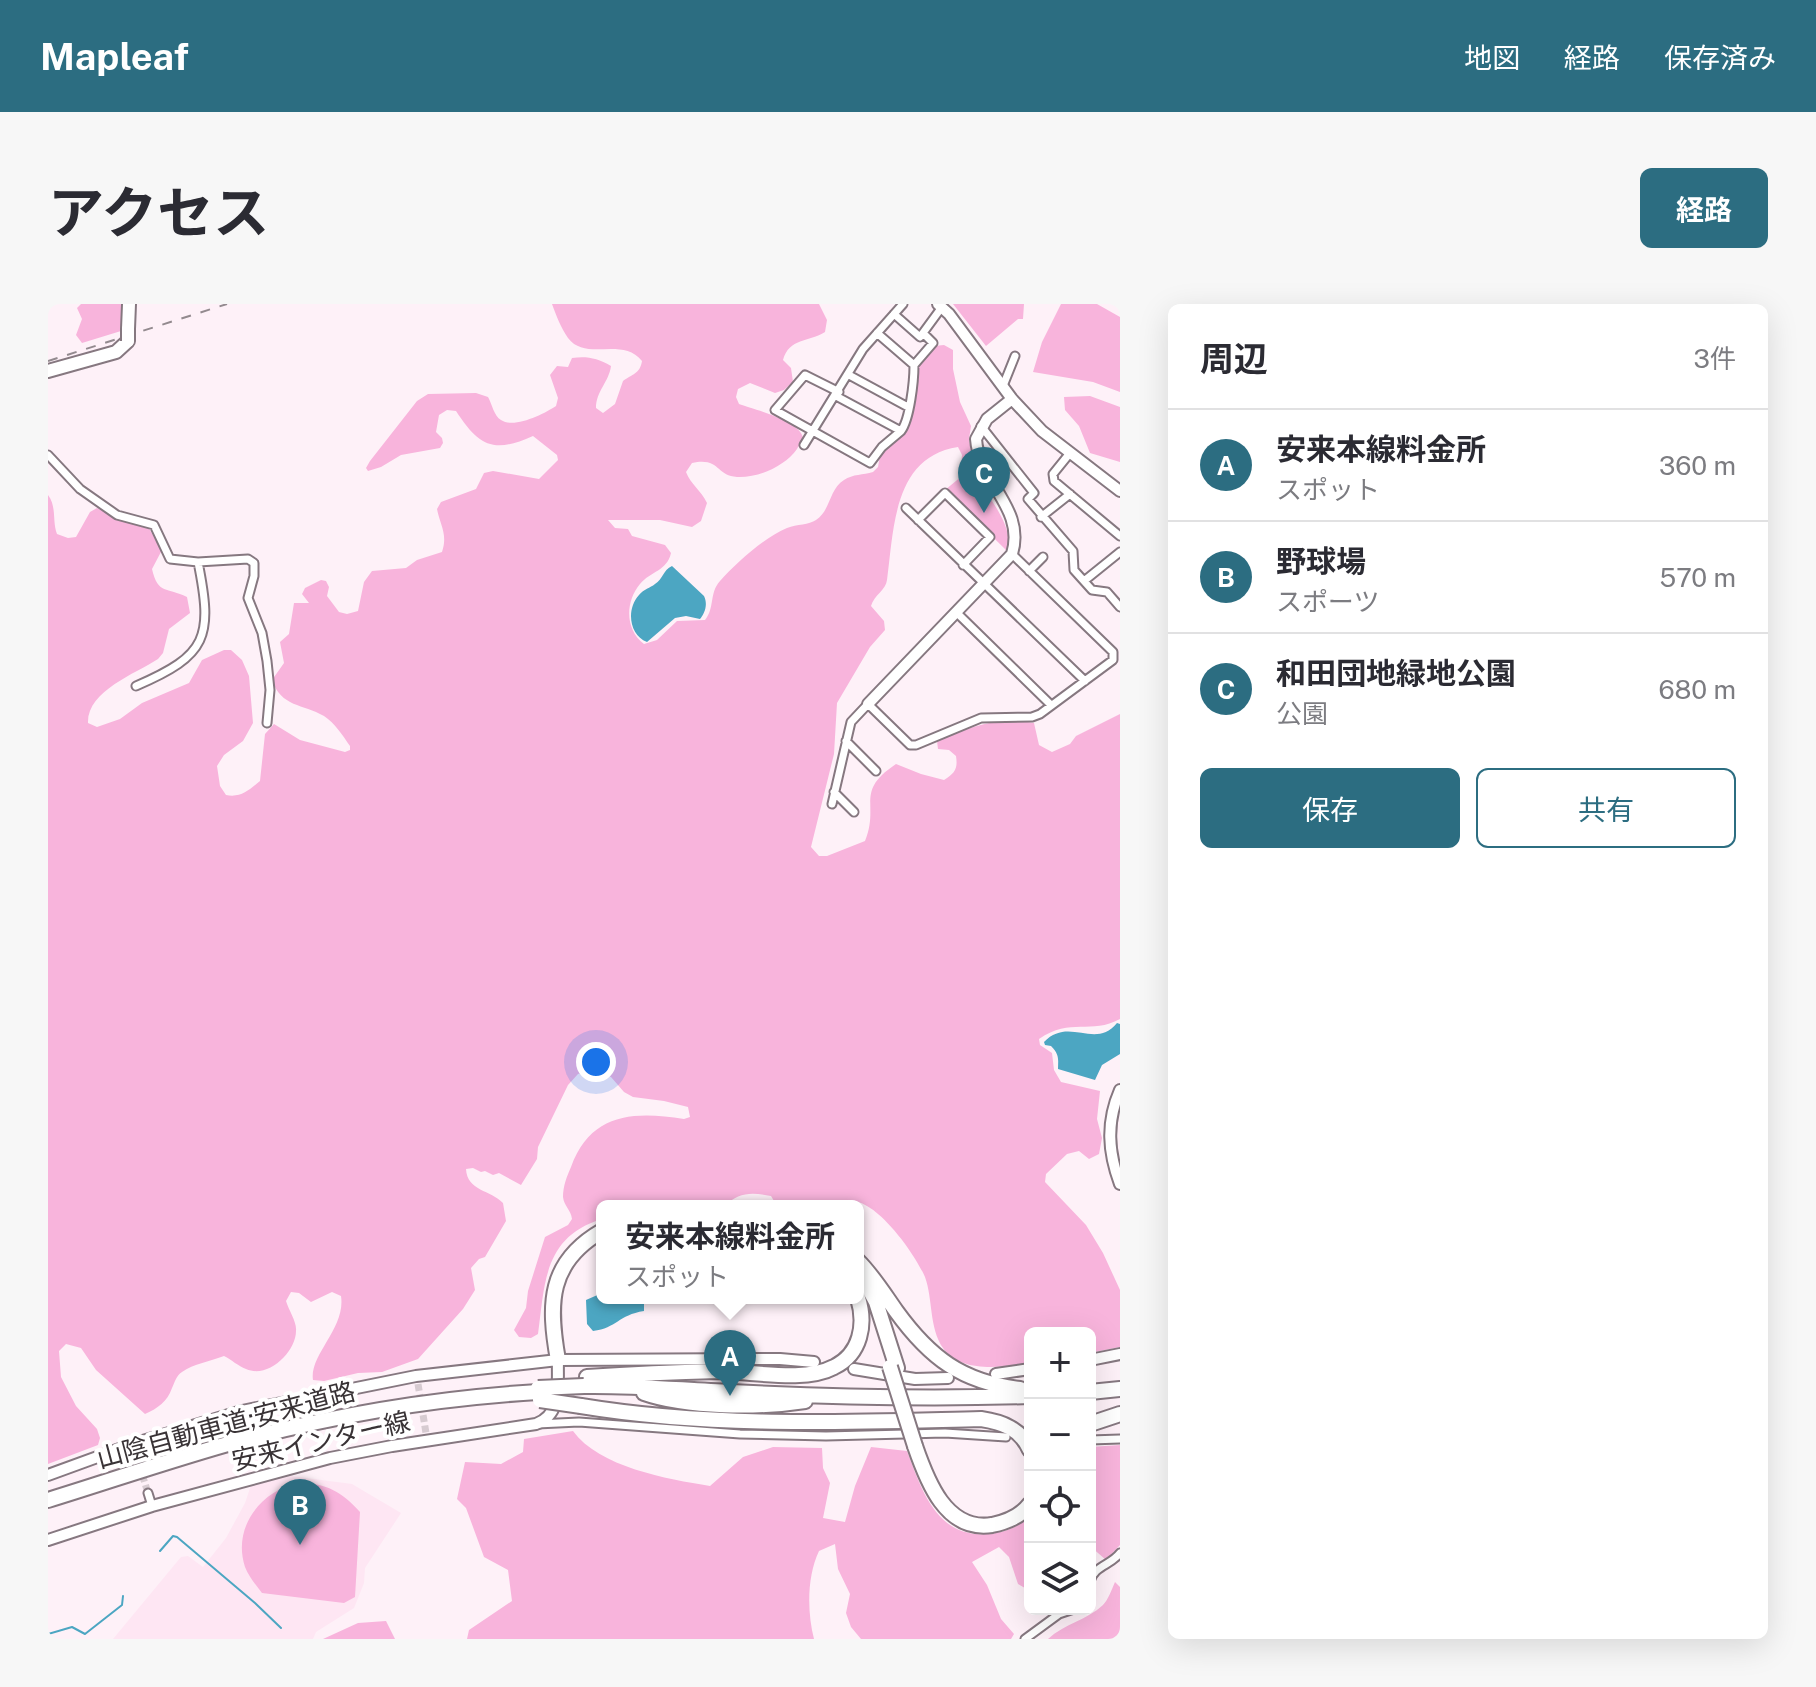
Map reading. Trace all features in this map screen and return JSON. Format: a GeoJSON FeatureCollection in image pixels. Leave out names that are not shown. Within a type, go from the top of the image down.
{"type":"FeatureCollection","features":[{"type":"Feature","properties":{"kind":"highway"},"geometry":{"type":"LineString","coordinates":[[558,1360],[552,1309],[555,1286],[571,1254],[596,1234]]}},
{"type":"Feature","properties":{"kind":"highway"},"geometry":{"type":"LineString","coordinates":[[558,1360],[562,1343],[560,1288],[566,1271],[577,1256],[596,1242]]}},
{"type":"Feature","properties":{"kind":"highway"},"geometry":{"type":"LineString","coordinates":[[864,1268],[930,1352],[949,1366],[983,1382],[1024,1388]]}},
{"type":"Feature","properties":{"kind":"highway"},"geometry":{"type":"LineString","coordinates":[[864,1279],[876,1302],[925,1475],[942,1505],[967,1522],[984,1526],[1011,1520],[1024,1509]]}},
{"type":"Feature","properties":{"kind":"highway"},"geometry":{"type":"LineString","coordinates":[[864,1293],[894,1367]]}},
{"type":"Feature","properties":{"kind":"highway"},"geometry":{"type":"LineString","coordinates":[[538,1390],[720,1371],[794,1375],[817,1373],[834,1368],[857,1345],[862,1327],[860,1304]]}},
{"type":"Feature","properties":{"kind":"highway"},"geometry":{"type":"LineString","coordinates":[[584,1384],[643,1389],[668,1401],[730,1404],[780,1405],[821,1396],[1024,1396]]}},
{"type":"Feature","properties":{"kind":"highway"},"geometry":{"type":"LineString","coordinates":[[1096,1391],[1120,1389]]}},
{"type":"Feature","properties":{"kind":"highway"},"geometry":{"type":"LineString","coordinates":[[538,1390],[581,1406],[660,1418],[749,1422],[981,1419],[1000,1422],[1016,1431],[1024,1442]]}},
{"type":"Feature","properties":{"kind":"highway","name":"山陰自動車道;安来道路"},"geometry":{"type":"LineString","coordinates":[[48,1498],[261,1431],[346,1412],[538,1390]]}},
{"type":"Feature","properties":{"kind":"highway"},"geometry":{"type":"LineString","coordinates":[[1096,1422],[1120,1414]]}},
{"type":"Feature","properties":{"kind":"highway"},"geometry":{"type":"LineString","coordinates":[[918,1446],[937,1486],[949,1503],[964,1514],[982,1519],[999,1518],[1016,1508],[1024,1498]]}},
{"type":"Feature","properties":{"kind":"main road"},"geometry":{"type":"LineString","coordinates":[[48,371],[116,352],[127,345],[129,304]]}},
{"type":"Feature","properties":{"kind":"main road"},"geometry":{"type":"LineString","coordinates":[[940,306],[1012,399],[1042,431],[1120,491]]}},
{"type":"Feature","properties":{"kind":"main road"},"geometry":{"type":"LineString","coordinates":[[868,704],[1012,554],[1017,533],[1014,521],[978,453],[976,439],[981,426],[1012,399]]}},
{"type":"Feature","properties":{"kind":"main road"},"geometry":{"type":"LineString","coordinates":[[1120,1090],[1112,1115],[1110,1142],[1120,1184]]}},
{"type":"Feature","properties":{"kind":"main road"},"geometry":{"type":"LineString","coordinates":[[1096,1359],[1120,1354]]}},
{"type":"Feature","properties":{"kind":"main road","name":"安来インター線"},"geometry":{"type":"LineString","coordinates":[[48,1475],[242,1411],[417,1380],[558,1360],[780,1359],[814,1362]]}},
{"type":"Feature","properties":{"kind":"main road"},"geometry":{"type":"LineString","coordinates":[[536,1424],[546,1419],[555,1408],[558,1360]]}},
{"type":"Feature","properties":{"kind":"main road"},"geometry":{"type":"LineString","coordinates":[[854,1369],[915,1379],[948,1378]]}},
{"type":"Feature","properties":{"kind":"main road"},"geometry":{"type":"LineString","coordinates":[[996,1374],[1024,1370]]}},
{"type":"Feature","properties":{"kind":"main road","name":"安来インター線"},"geometry":{"type":"LineString","coordinates":[[48,1540],[152,1506],[330,1458],[427,1437],[536,1424]]}},
{"type":"Feature","properties":{"kind":"street"},"geometry":{"type":"LineString","coordinates":[[804,445],[863,349],[903,304]]}},
{"type":"Feature","properties":{"kind":"street"},"geometry":{"type":"LineString","coordinates":[[894,314],[920,337],[940,306]]}},
{"type":"Feature","properties":{"kind":"street"},"geometry":{"type":"LineString","coordinates":[[877,333],[914,365]]}},
{"type":"Feature","properties":{"kind":"street"},"geometry":{"type":"LineString","coordinates":[[901,431],[805,375],[775,410],[870,463],[882,447],[901,431],[908,420],[914,365],[933,343],[923,333]]}},
{"type":"Feature","properties":{"kind":"street"},"geometry":{"type":"LineString","coordinates":[[1003,386],[1015,356]]}},
{"type":"Feature","properties":{"kind":"street"},"geometry":{"type":"LineString","coordinates":[[849,375],[908,407]]}},
{"type":"Feature","properties":{"kind":"street"},"geometry":{"type":"LineString","coordinates":[[981,426],[1034,493],[1028,499],[1041,517],[1073,551],[1074,570],[1092,590],[1107,592],[1120,607]]}},
{"type":"Feature","properties":{"kind":"street"},"geometry":{"type":"LineString","coordinates":[[1070,453],[1053,474],[1054,481],[1120,536]]}},
{"type":"Feature","properties":{"kind":"street"},"geometry":{"type":"LineString","coordinates":[[48,455],[80,489],[117,515],[154,525],[170,559],[198,562],[248,559],[254,563],[248,601],[262,633],[267,661],[270,690],[267,723]]}},
{"type":"Feature","properties":{"kind":"street"},"geometry":{"type":"LineString","coordinates":[[918,520],[945,493],[990,537],[963,565]]}},
{"type":"Feature","properties":{"kind":"street"},"geometry":{"type":"LineString","coordinates":[[1041,517],[1070,494]]}},
{"type":"Feature","properties":{"kind":"street"},"geometry":{"type":"LineString","coordinates":[[906,508],[1085,681]]}},
{"type":"Feature","properties":{"kind":"street"},"geometry":{"type":"LineString","coordinates":[[1084,581],[1120,552]]}},
{"type":"Feature","properties":{"kind":"street"},"geometry":{"type":"LineString","coordinates":[[832,804],[851,722],[868,704],[910,745],[916,745],[981,718],[1032,717],[1113,660],[1113,652],[1012,554]]}},
{"type":"Feature","properties":{"kind":"street"},"geometry":{"type":"LineString","coordinates":[[1029,571],[1043,557]]}},
{"type":"Feature","properties":{"kind":"street"},"geometry":{"type":"LineString","coordinates":[[136,686],[166,673],[194,650],[203,636],[207,622],[198,562]]}},
{"type":"Feature","properties":{"kind":"street"},"geometry":{"type":"LineString","coordinates":[[956,612],[1051,705]]}},
{"type":"Feature","properties":{"kind":"street"},"geometry":{"type":"LineString","coordinates":[[846,741],[876,771]]}},
{"type":"Feature","properties":{"kind":"street"},"geometry":{"type":"LineString","coordinates":[[834,792],[854,812]]}},
{"type":"Feature","properties":{"kind":"street"},"geometry":{"type":"LineString","coordinates":[[536,1424],[579,1422],[783,1435],[945,1433],[1006,1437]]}},
{"type":"Feature","properties":{"kind":"street"},"geometry":{"type":"LineString","coordinates":[[1096,1440],[1120,1439]]}},
{"type":"Feature","properties":{"kind":"street"},"geometry":{"type":"LineString","coordinates":[[148,1493],[152,1506]]}},
{"type":"Feature","properties":{"kind":"street"},"geometry":{"type":"LineString","coordinates":[[1096,1570],[1109,1564],[1120,1553]]}},
{"type":"Feature","properties":{"kind":"street"},"geometry":{"type":"LineString","coordinates":[[1025,1639],[1058,1615]]}},
{"type":"Feature","properties":{"kind":"shaded area"},"geometry":{"type":"Polygon","coordinates":[[[81,304],[125,304],[121,331],[82,343],[76,335],[82,319],[77,308],[81,304]]]}},
{"type":"Feature","properties":{"kind":"shaded area"},"geometry":{"type":"Polygon","coordinates":[[[552,304],[819,304],[827,320],[825,332],[795,344],[786,353],[783,360],[791,368],[793,382],[784,390],[775,393],[750,383],[738,389],[736,397],[739,404],[776,416],[800,432],[802,441],[786,461],[771,470],[745,477],[730,476],[708,463],[692,463],[686,472],[707,503],[701,521],[692,527],[660,520],[608,520],[615,528],[628,529],[632,536],[665,545],[671,553],[662,567],[640,584],[632,599],[630,624],[644,644],[657,640],[677,621],[705,620],[717,586],[742,559],[778,532],[816,520],[844,480],[873,472],[878,467],[880,455],[901,435],[918,380],[919,363],[934,346],[944,345],[953,350],[953,369],[960,402],[971,426],[969,439],[973,463],[970,470],[1003,520],[1008,541],[1006,550],[945,490],[968,471],[961,468],[962,455],[958,447],[937,453],[920,465],[901,498],[895,518],[886,584],[871,606],[884,621],[885,630],[870,647],[837,703],[834,754],[811,847],[819,856],[827,856],[865,841],[872,791],[883,774],[896,764],[944,780],[951,775],[956,767],[956,756],[949,750],[938,749],[937,741],[984,724],[1021,721],[1034,723],[1039,745],[1052,752],[1120,714],[1120,1019],[1100,1026],[1061,1029],[1039,1039],[1040,1045],[1052,1053],[1054,1070],[1061,1082],[1100,1091],[1097,1119],[1102,1138],[1099,1154],[1089,1159],[1079,1151],[1067,1154],[1046,1174],[1045,1182],[1086,1225],[1120,1290],[1120,1347],[1096,1352],[1096,1327],[1024,1327],[1024,1364],[984,1367],[961,1362],[943,1348],[939,1340],[925,1277],[911,1252],[887,1222],[864,1204],[864,1200],[773,1200],[771,1196],[752,1194],[732,1200],[596,1200],[596,1222],[568,1238],[550,1264],[538,1334],[531,1338],[519,1337],[514,1330],[526,1308],[528,1291],[545,1237],[568,1225],[572,1219],[564,1200],[564,1185],[580,1149],[590,1136],[602,1126],[631,1116],[690,1117],[688,1107],[633,1097],[611,1077],[589,1071],[578,1074],[568,1085],[538,1147],[537,1159],[521,1185],[499,1173],[493,1175],[473,1168],[466,1169],[475,1186],[503,1203],[506,1221],[485,1257],[471,1268],[475,1290],[463,1309],[418,1359],[382,1372],[313,1380],[316,1361],[338,1319],[341,1296],[332,1292],[311,1302],[299,1293],[291,1292],[286,1301],[295,1324],[295,1339],[279,1362],[254,1371],[224,1356],[186,1369],[177,1377],[165,1401],[145,1414],[96,1370],[81,1348],[66,1344],[59,1351],[61,1377],[76,1406],[97,1429],[100,1438],[98,1445],[48,1464],[48,495],[57,534],[68,538],[76,537],[90,512],[97,508],[125,522],[148,527],[162,550],[152,569],[154,577],[160,587],[187,597],[190,613],[169,629],[163,653],[158,659],[114,685],[95,702],[88,723],[97,727],[120,719],[142,703],[189,683],[202,660],[231,650],[242,660],[249,676],[253,723],[243,741],[224,755],[217,766],[220,786],[226,795],[240,794],[260,781],[265,734],[274,724],[300,740],[345,752],[350,750],[332,722],[287,700],[272,680],[284,663],[280,642],[289,634],[294,603],[309,603],[302,594],[305,588],[321,580],[326,581],[329,587],[327,596],[339,612],[347,614],[358,611],[364,582],[372,571],[406,568],[417,560],[442,552],[444,535],[437,509],[441,502],[476,489],[484,473],[493,471],[539,479],[558,460],[557,455],[533,436],[507,445],[488,443],[472,432],[456,411],[447,410],[439,415],[436,432],[442,438],[440,448],[401,455],[368,471],[366,468],[370,461],[417,401],[428,394],[476,393],[488,397],[495,413],[507,422],[521,422],[537,416],[556,406],[558,398],[550,375],[557,366],[568,367],[572,358],[596,359],[611,366],[597,402],[596,408],[603,413],[615,404],[623,381],[639,369],[642,361],[625,350],[584,348],[565,334],[552,304]]]}},
{"type":"Feature","properties":{"kind":"shaded area"},"geometry":{"type":"Polygon","coordinates":[[[953,304],[1024,304],[1023,319],[1018,319],[986,346],[953,304]]]}},
{"type":"Feature","properties":{"kind":"shaded area"},"geometry":{"type":"Polygon","coordinates":[[[1061,304],[1097,304],[1120,317],[1120,392],[1093,382],[1033,372],[1042,342],[1061,304]]]}},
{"type":"Feature","properties":{"kind":"shaded area"},"geometry":{"type":"Polygon","coordinates":[[[1090,396],[1120,407],[1120,462],[1090,453],[1079,426],[1065,410],[1064,397],[1090,396]]]}},
{"type":"Feature","properties":{"kind":"shaded area"},"geometry":{"type":"Polygon","coordinates":[[[573,1431],[599,1454],[616,1462],[674,1480],[710,1486],[743,1457],[773,1447],[822,1448],[823,1468],[830,1483],[823,1518],[845,1522],[871,1447],[907,1451],[933,1508],[954,1528],[985,1534],[1004,1531],[1024,1520],[1024,1588],[1018,1584],[1009,1557],[999,1547],[972,1562],[987,1585],[1001,1619],[1014,1634],[1011,1639],[861,1639],[851,1627],[846,1613],[850,1594],[838,1569],[835,1544],[819,1551],[812,1572],[809,1606],[814,1639],[467,1639],[469,1630],[512,1601],[508,1570],[484,1557],[466,1508],[457,1499],[465,1462],[501,1464],[523,1452],[524,1439],[573,1431]]]}},
{"type":"Feature","properties":{"kind":"shaded area"},"geometry":{"type":"Polygon","coordinates":[[[1120,1445],[1120,1545],[1106,1560],[1096,1551],[1096,1447],[1120,1445]]]}},
{"type":"Feature","properties":{"kind":"shaded area"},"geometry":{"type":"Polygon","coordinates":[[[291,1476],[352,1484],[401,1513],[365,1568],[364,1583],[354,1608],[316,1632],[313,1639],[113,1639],[181,1557],[188,1556],[203,1567],[226,1538],[251,1485],[291,1476]]]}},
{"type":"Feature","properties":{"kind":"shaded area"},"geometry":{"type":"Polygon","coordinates":[[[299,1482],[333,1490],[360,1512],[355,1597],[344,1603],[262,1593],[245,1567],[243,1538],[253,1513],[273,1493],[299,1482]]]}},
{"type":"Feature","properties":{"kind":"shaded area"},"geometry":{"type":"Polygon","coordinates":[[[1115,1582],[1120,1587],[1120,1639],[1048,1639],[1061,1629],[1096,1615],[1096,1610],[1108,1597],[1115,1582]]]}},
{"type":"Feature","properties":{"kind":"shaded area"},"geometry":{"type":"Polygon","coordinates":[[[386,1621],[395,1639],[323,1639],[358,1623],[386,1621]]]}},
{"type":"Feature","properties":{"kind":"water"},"geometry":{"type":"Polygon","coordinates":[[[672,566],[704,596],[705,611],[700,619],[686,616],[675,618],[647,642],[633,628],[632,607],[641,593],[658,582],[672,566]]]}},
{"type":"Feature","properties":{"kind":"water"},"geometry":{"type":"Polygon","coordinates":[[[1120,1024],[1120,1054],[1102,1065],[1095,1080],[1058,1069],[1056,1052],[1044,1042],[1063,1032],[1100,1034],[1120,1024]]]}},
{"type":"Feature","properties":{"kind":"water"},"geometry":{"type":"Polygon","coordinates":[[[596,1296],[596,1304],[644,1304],[644,1311],[593,1331],[587,1324],[586,1300],[596,1296]]]}},
{"type":"Feature","properties":{"kind":"waterway"},"geometry":{"type":"LineString","coordinates":[[160,1551],[173,1536],[177,1537],[281,1628]]}},
{"type":"Feature","properties":{"kind":"waterway"},"geometry":{"type":"LineString","coordinates":[[48,1634],[72,1627],[85,1634],[122,1605],[123,1596]]}},
{"type":"Feature","properties":{"kind":"tunnel"},"geometry":{"type":"LineString","coordinates":[[418,1384],[426,1433]]}},
{"type":"Feature","properties":{"kind":"tunnel"},"geometry":{"type":"LineString","coordinates":[[136,1455],[148,1493]]}},
{"type":"Feature","properties":{"kind":"railway"},"geometry":{"type":"LineString","coordinates":[[48,361],[227,304]]}},
{"type":"Feature","properties":{"kind":"place","name":"和田団地緑地公園"},"geometry":{"type":"Point","coordinates":[984,513]}},
{"type":"Feature","properties":{"kind":"place","name":"安来本線料金所"},"geometry":{"type":"Point","coordinates":[730,1396]}},
{"type":"Feature","properties":{"kind":"place","name":"野球場"},"geometry":{"type":"Point","coordinates":[300,1545]}}]}
